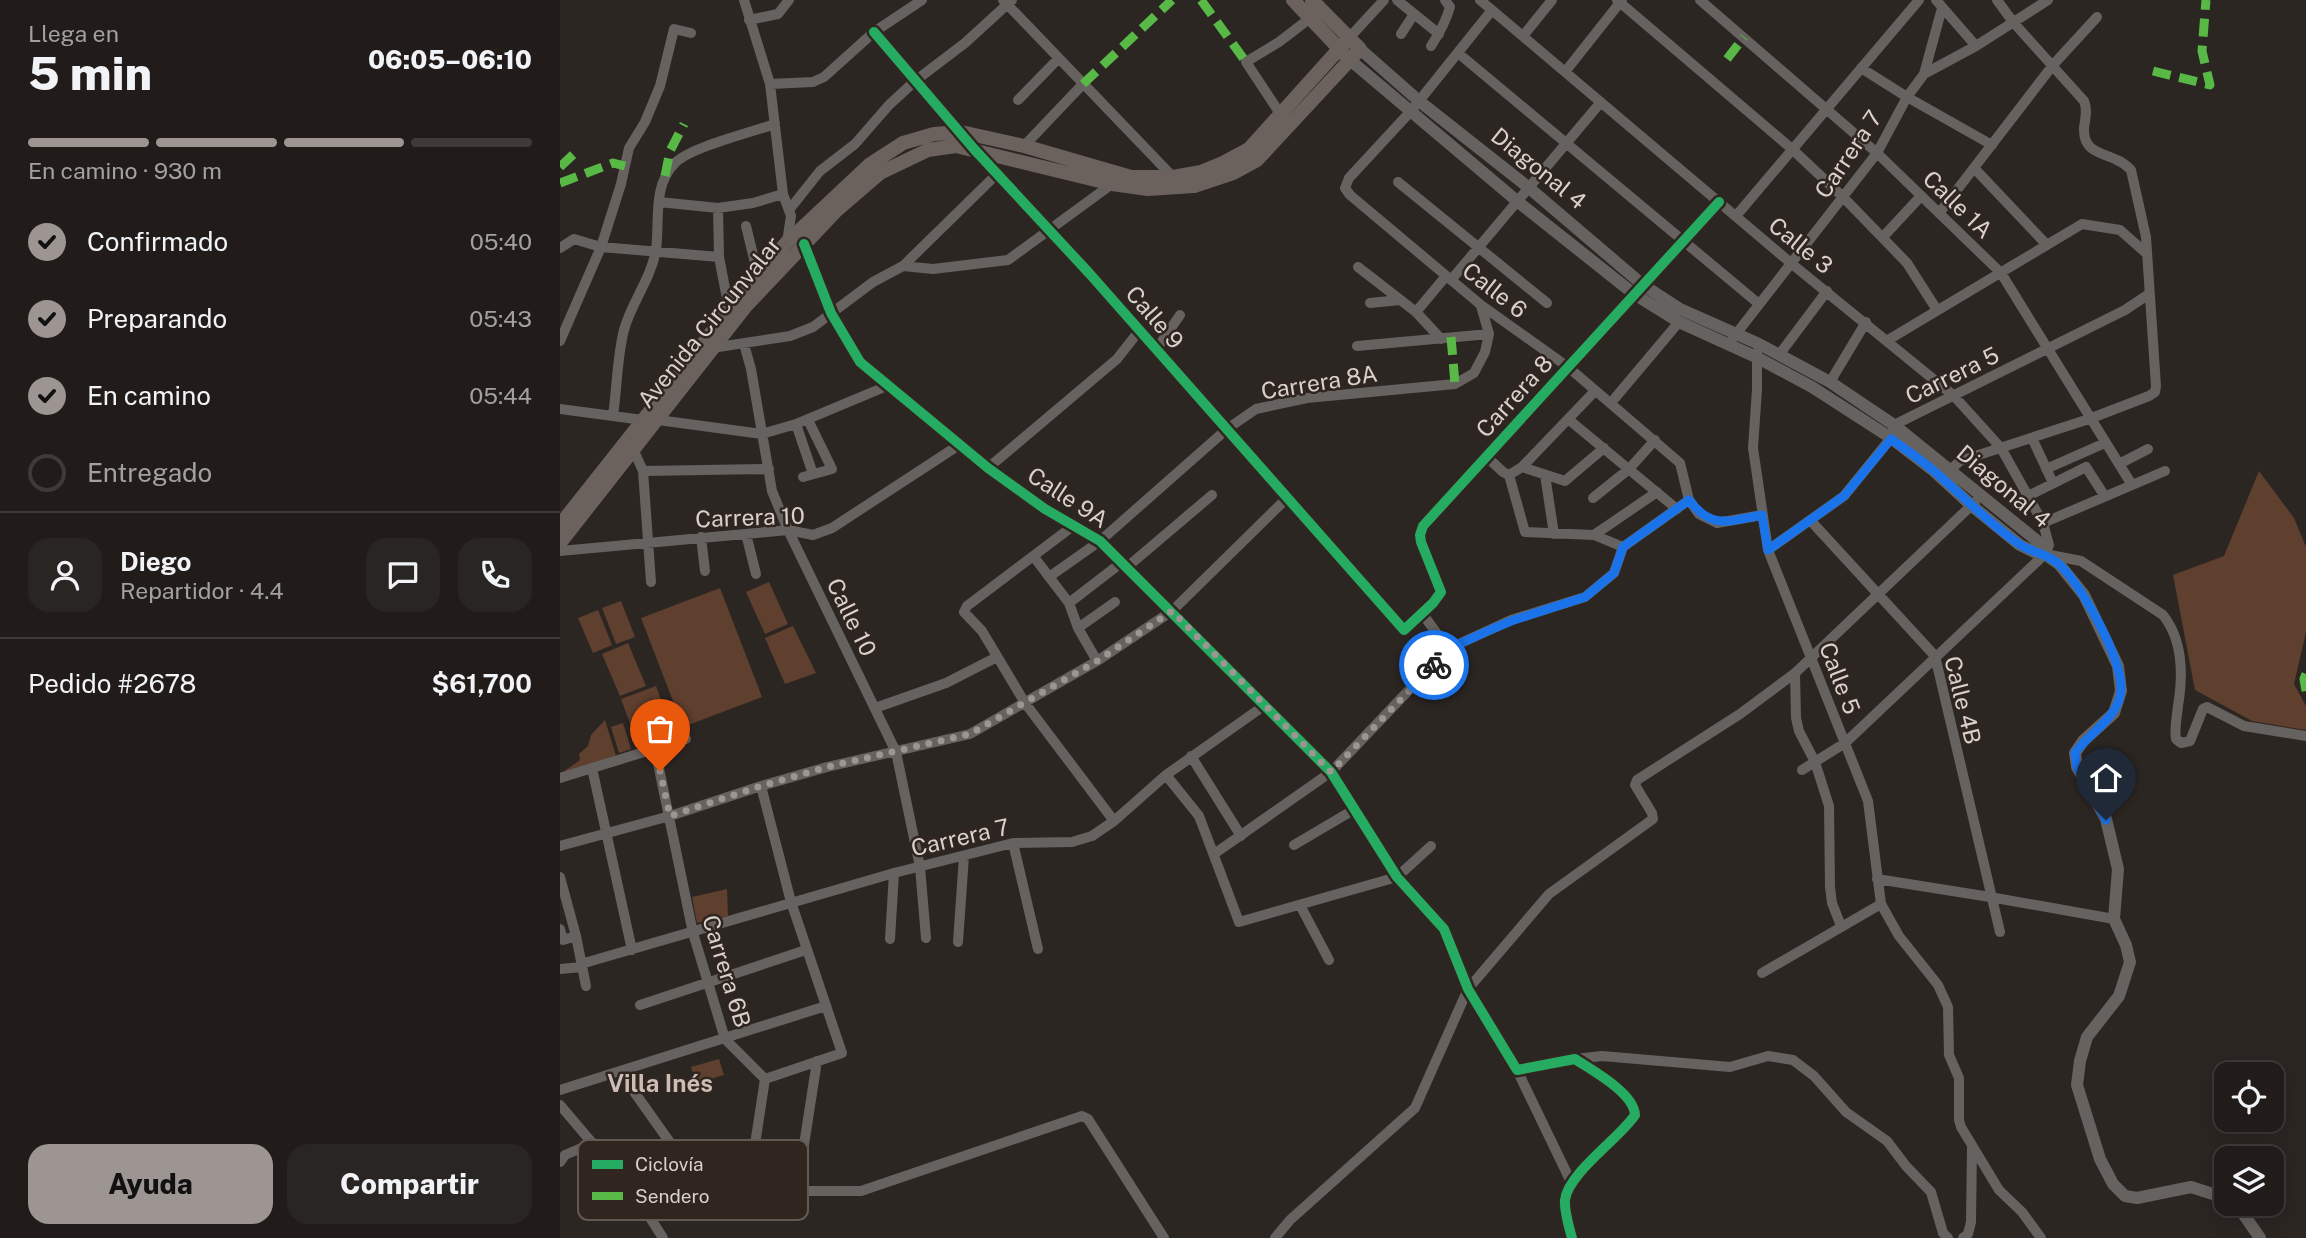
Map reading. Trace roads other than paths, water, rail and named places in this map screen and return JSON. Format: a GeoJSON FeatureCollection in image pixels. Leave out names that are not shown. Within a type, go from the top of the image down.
{"type":"FeatureCollection","features":[{"type":"Feature","properties":{"kind":"main road","name":"Diagonal 4"},"geometry":{"type":"LineString","coordinates":[[1293,0],[1309,19],[1350,49]]}},
{"type":"Feature","properties":{"kind":"main road","name":"Diagonal 4"},"geometry":{"type":"LineString","coordinates":[[1312,0],[1350,49]]}},
{"type":"Feature","properties":{"kind":"main road","name":"Avenida Circunvalar"},"geometry":{"type":"LineString","coordinates":[[709,346],[729,309],[788,242],[869,165],[903,143],[934,134],[961,132],[1024,146],[1131,177],[1173,177],[1201,172],[1249,149],[1350,49]]}},
{"type":"Feature","properties":{"kind":"main road","name":"Avenida Circunvalar"},"geometry":{"type":"LineString","coordinates":[[560,525],[651,420],[709,346],[804,244],[880,173],[928,150],[956,146],[1112,184],[1148,190],[1194,186],[1233,173],[1257,160],[1350,49]]}},
{"type":"Feature","properties":{"kind":"main road","name":"Avenida Circunvalar"},"geometry":{"type":"LineString","coordinates":[[560,543],[634,451],[651,420]]}},
{"type":"Feature","properties":{"kind":"street"},"geometry":{"type":"LineString","coordinates":[[744,0],[770,84],[783,194],[791,216],[788,242]]}},
{"type":"Feature","properties":{"kind":"street"},"geometry":{"type":"LineString","coordinates":[[749,20],[778,14],[789,0]]}},
{"type":"Feature","properties":{"kind":"street"},"geometry":{"type":"LineString","coordinates":[[770,84],[813,82],[824,77],[874,32],[922,0]]}},
{"type":"Feature","properties":{"kind":"street"},"geometry":{"type":"LineString","coordinates":[[1350,49],[1384,0]]}},
{"type":"Feature","properties":{"kind":"street"},"geometry":{"type":"LineString","coordinates":[[1397,0],[1439,34]]}},
{"type":"Feature","properties":{"kind":"street"},"geometry":{"type":"LineString","coordinates":[[1522,36],[1552,0]]}},
{"type":"Feature","properties":{"kind":"street","name":"Calle 1A"},"geometry":{"type":"LineString","coordinates":[[1700,0],[1877,153],[2001,273],[2132,485]]}},
{"type":"Feature","properties":{"kind":"street"},"geometry":{"type":"LineString","coordinates":[[1736,216],[1919,0]]}},
{"type":"Feature","properties":{"kind":"street"},"geometry":{"type":"LineString","coordinates":[[1951,469],[1960,461],[2089,419],[2155,392],[2146,237],[2131,170],[2116,159],[2098,154],[2087,145],[2084,132],[2087,107],[2080,95],[2013,22],[1997,0]]}},
{"type":"Feature","properties":{"kind":"street","name":"Carrera 7"},"geometry":{"type":"LineString","coordinates":[[1733,340],[1877,153],[1907,97],[1924,74],[1976,46],[2048,0]]}},
{"type":"Feature","properties":{"kind":"street","name":"Calle 3"},"geometry":{"type":"LineString","coordinates":[[1482,1],[1792,264],[1954,396],[2001,448],[2043,523],[2049,545],[2045,554]]}},
{"type":"Feature","properties":{"kind":"street"},"geometry":{"type":"LineString","coordinates":[[1565,72],[1620,1],[1792,149],[1843,197],[1907,263],[1937,310]]}},
{"type":"Feature","properties":{"kind":"street"},"geometry":{"type":"LineString","coordinates":[[789,210],[820,172],[855,144],[888,105],[915,80],[965,43],[1007,2],[1173,177]]}},
{"type":"Feature","properties":{"kind":"street"},"geometry":{"type":"LineString","coordinates":[[1431,46],[1439,34],[1448,4]]}},
{"type":"Feature","properties":{"kind":"street"},"geometry":{"type":"LineString","coordinates":[[1939,4],[1976,46]]}},
{"type":"Feature","properties":{"kind":"street"},"geometry":{"type":"LineString","coordinates":[[1924,74],[1939,4]]}},
{"type":"Feature","properties":{"kind":"street"},"geometry":{"type":"LineString","coordinates":[[1415,106],[1492,10]]}},
{"type":"Feature","properties":{"kind":"street"},"geometry":{"type":"LineString","coordinates":[[1401,34],[1414,14]]}},
{"type":"Feature","properties":{"kind":"street"},"geometry":{"type":"LineString","coordinates":[[1940,212],[2053,65],[2097,18]]}},
{"type":"Feature","properties":{"kind":"street"},"geometry":{"type":"LineString","coordinates":[[1281,115],[1247,62],[1309,19]]}},
{"type":"Feature","properties":{"kind":"street"},"geometry":{"type":"LineString","coordinates":[[560,341],[601,247],[629,148],[645,122],[660,86],[674,29],[691,33]]}},
{"type":"Feature","properties":{"kind":"street","name":"Calle 9"},"geometry":{"type":"LineString","coordinates":[[874,32],[974,149],[1288,497],[1404,630]]}},
{"type":"Feature","properties":{"kind":"street","name":"Diagonal 4"},"geometry":{"type":"LineString","coordinates":[[1350,49],[1517,201],[1639,289],[1757,351],[1891,439],[2041,544],[2045,554],[2059,564],[2084,595],[2118,666],[2121,691],[2114,713],[2083,741],[2075,753],[2077,767],[2106,820],[2118,869],[2114,919]]}},
{"type":"Feature","properties":{"kind":"street"},"geometry":{"type":"LineString","coordinates":[[1458,53],[1759,304]]}},
{"type":"Feature","properties":{"kind":"street"},"geometry":{"type":"LineString","coordinates":[[1018,100],[1059,58]]}},
{"type":"Feature","properties":{"kind":"street"},"geometry":{"type":"LineString","coordinates":[[1861,68],[1992,145]]}},
{"type":"Feature","properties":{"kind":"street"},"geometry":{"type":"LineString","coordinates":[[1024,146],[1083,84]]}},
{"type":"Feature","properties":{"kind":"street"},"geometry":{"type":"LineString","coordinates":[[1416,312],[1479,248],[1601,102]]}},
{"type":"Feature","properties":{"kind":"street","name":"Diagonal 4"},"geometry":{"type":"LineString","coordinates":[[1415,106],[1528,187],[1679,322],[1733,340]]}},
{"type":"Feature","properties":{"kind":"street","name":"Calle 6"},"geometry":{"type":"LineString","coordinates":[[1415,106],[1349,178],[1345,188],[1350,195],[1481,305],[1568,367],[1655,440],[1680,463],[1689,500],[1699,514],[1717,523],[1762,515]]}},
{"type":"Feature","properties":{"kind":"street"},"geometry":{"type":"LineString","coordinates":[[613,416],[624,329],[646,281],[656,251],[659,202],[665,176],[676,161],[693,152],[775,124]]}},
{"type":"Feature","properties":{"kind":"street"},"geometry":{"type":"LineString","coordinates":[[1974,169],[2046,244]]}},
{"type":"Feature","properties":{"kind":"street"},"geometry":{"type":"LineString","coordinates":[[709,346],[744,344],[790,336],[813,327],[873,282],[904,266],[998,173]]}},
{"type":"Feature","properties":{"kind":"street"},"geometry":{"type":"LineString","coordinates":[[1398,181],[1547,303]]}},
{"type":"Feature","properties":{"kind":"street"},"geometry":{"type":"LineString","coordinates":[[904,266],[933,268],[1009,260],[1112,184]]}},
{"type":"Feature","properties":{"kind":"street"},"geometry":{"type":"LineString","coordinates":[[659,202],[718,208],[754,203],[783,194]]}},
{"type":"Feature","properties":{"kind":"street"},"geometry":{"type":"LineString","coordinates":[[1883,237],[1921,196]]}},
{"type":"Feature","properties":{"kind":"street","name":"Carrera 8"},"geometry":{"type":"LineString","coordinates":[[1404,630],[1441,592],[1421,542],[1423,527],[1719,202]]}},
{"type":"Feature","properties":{"kind":"street"},"geometry":{"type":"LineString","coordinates":[[718,208],[719,257],[729,309]]}},
{"type":"Feature","properties":{"kind":"street"},"geometry":{"type":"LineString","coordinates":[[1888,340],[2082,224],[2120,230],[2146,254]]}},
{"type":"Feature","properties":{"kind":"street"},"geometry":{"type":"LineString","coordinates":[[746,226],[758,275]]}},
{"type":"Feature","properties":{"kind":"street"},"geometry":{"type":"LineString","coordinates":[[560,248],[574,239],[601,247],[719,257]]}},
{"type":"Feature","properties":{"kind":"street","name":"Calle 9A"},"geometry":{"type":"LineString","coordinates":[[804,244],[831,313],[860,362],[988,468],[1045,509],[1100,541],[1331,772],[1397,877],[1444,929],[1468,989],[1517,1070],[1572,1184]]}},
{"type":"Feature","properties":{"kind":"street"},"geometry":{"type":"LineString","coordinates":[[1358,267],[1416,312],[1441,339]]}},
{"type":"Feature","properties":{"kind":"street"},"geometry":{"type":"LineString","coordinates":[[1779,355],[1827,291]]}},
{"type":"Feature","properties":{"kind":"street","name":"Carrera 5"},"geometry":{"type":"LineString","coordinates":[[1768,550],[1844,496],[1891,439],[1894,425],[2140,302],[2149,294]]}},
{"type":"Feature","properties":{"kind":"street"},"geometry":{"type":"LineString","coordinates":[[1370,303],[1400,300]]}},
{"type":"Feature","properties":{"kind":"street"},"geometry":{"type":"LineString","coordinates":[[1357,346],[1489,334],[1481,305]]}},
{"type":"Feature","properties":{"kind":"street"},"geometry":{"type":"LineString","coordinates":[[1156,350],[1181,314]]}},
{"type":"Feature","properties":{"kind":"street"},"geometry":{"type":"LineString","coordinates":[[1615,398],[1679,322]]}},
{"type":"Feature","properties":{"kind":"street"},"geometry":{"type":"LineString","coordinates":[[1830,382],[1866,322]]}},
{"type":"Feature","properties":{"kind":"street"},"geometry":{"type":"LineString","coordinates":[[988,468],[1117,359],[1139,331]]}},
{"type":"Feature","properties":{"kind":"street","name":"Carrera 8A"},"geometry":{"type":"LineString","coordinates":[[1049,578],[1100,541],[1227,429],[1256,410],[1307,398],[1455,384],[1474,373],[1485,352],[1489,334]]}},
{"type":"Feature","properties":{"kind":"street","name":"Calle 10"},"geometry":{"type":"LineString","coordinates":[[744,344],[751,369],[772,491],[788,530],[896,752],[920,867],[926,939]]}},
{"type":"Feature","properties":{"kind":"street","name":"Diagonal 4"},"geometry":{"type":"LineString","coordinates":[[1757,351],[1779,355],[1830,382],[1894,425],[1951,469],[1976,501]]}},
{"type":"Feature","properties":{"kind":"street","name":"Calle 5"},"geometry":{"type":"LineString","coordinates":[[1757,351],[1758,389],[1753,448],[1768,550],[1868,801],[1881,904],[1899,936],[1938,985],[1948,1007],[1949,1055],[1959,1078],[1959,1120],[1972,1146]]}},
{"type":"Feature","properties":{"kind":"street"},"geometry":{"type":"LineString","coordinates":[[560,408],[762,434],[808,420],[887,386]]}},
{"type":"Feature","properties":{"kind":"street"},"geometry":{"type":"LineString","coordinates":[[1508,475],[1522,467],[1595,391]]}},
{"type":"Feature","properties":{"kind":"street"},"geometry":{"type":"LineString","coordinates":[[1568,419],[1677,509]]}},
{"type":"Feature","properties":{"kind":"street"},"geometry":{"type":"LineString","coordinates":[[796,424],[808,475],[832,469],[808,420]]}},
{"type":"Feature","properties":{"kind":"street"},"geometry":{"type":"LineString","coordinates":[[2032,439],[2053,483]]}},
{"type":"Feature","properties":{"kind":"street"},"geometry":{"type":"LineString","coordinates":[[1593,498],[1629,469],[1655,440]]}},
{"type":"Feature","properties":{"kind":"street"},"geometry":{"type":"LineString","coordinates":[[2046,469],[2105,443]]}},
{"type":"Feature","properties":{"kind":"street","name":"Carrera 10"},"geometry":{"type":"LineString","coordinates":[[560,551],[788,530],[813,535],[832,528],[959,445]]}},
{"type":"Feature","properties":{"kind":"street"},"geometry":{"type":"LineString","coordinates":[[1522,467],[1564,481],[1604,448]]}},
{"type":"Feature","properties":{"kind":"street"},"geometry":{"type":"LineString","coordinates":[[2119,464],[2148,449]]}},
{"type":"Feature","properties":{"kind":"street"},"geometry":{"type":"LineString","coordinates":[[634,451],[643,471],[651,582]]}},
{"type":"Feature","properties":{"kind":"street"},"geometry":{"type":"LineString","coordinates":[[1487,457],[1508,475],[1528,533],[1594,536],[1623,547]]}},
{"type":"Feature","properties":{"kind":"street"},"geometry":{"type":"LineString","coordinates":[[2028,496],[2086,467],[2104,495]]}},
{"type":"Feature","properties":{"kind":"street"},"geometry":{"type":"LineString","coordinates":[[643,471],[769,469]]}},
{"type":"Feature","properties":{"kind":"street"},"geometry":{"type":"LineString","coordinates":[[2043,523],[2165,471]]}},
{"type":"Feature","properties":{"kind":"street"},"geometry":{"type":"LineString","coordinates":[[1545,475],[1554,534]]}},
{"type":"Feature","properties":{"kind":"street"},"geometry":{"type":"LineString","coordinates":[[1594,536],[1657,492]]}},
{"type":"Feature","properties":{"kind":"street"},"geometry":{"type":"LineString","coordinates":[[1069,603],[1123,565],[1212,495]]}},
{"type":"Feature","properties":{"kind":"street"},"geometry":{"type":"LineString","coordinates":[[560,846],[670,816],[827,767],[970,734],[1097,661],[1172,611],[1288,497]]}},
{"type":"Feature","properties":{"kind":"street"},"geometry":{"type":"LineString","coordinates":[[1213,854],[1331,772],[1448,649],[1511,621],[1585,597],[1614,573],[1623,547],[1689,500]]}},
{"type":"Feature","properties":{"kind":"street"},"geometry":{"type":"LineString","coordinates":[[1275,1238],[1290,1220],[1415,1108],[1468,989],[1549,894],[1653,819],[1653,813],[1635,782],[1702,736],[1740,714],[1795,673],[1976,501]]}},
{"type":"Feature","properties":{"kind":"street","name":"Calle 4B"},"geometry":{"type":"LineString","coordinates":[[1810,520],[1935,656],[1945,689],[1949,719],[2000,932]]}},
{"type":"Feature","properties":{"kind":"street"},"geometry":{"type":"LineString","coordinates":[[1073,526],[964,612],[982,631],[1025,703],[1114,821]]}},
{"type":"Feature","properties":{"kind":"street"},"geometry":{"type":"LineString","coordinates":[[746,534],[756,575]]}},
{"type":"Feature","properties":{"kind":"street"},"geometry":{"type":"LineString","coordinates":[[701,537],[705,571]]}},
{"type":"Feature","properties":{"kind":"street"},"geometry":{"type":"LineString","coordinates":[[1802,770],[1844,743],[2045,554],[2081,561],[2163,615],[2168,621],[2179,650],[2180,686],[2174,728],[2176,739],[2181,743],[2190,741],[2203,709],[2207,707],[2244,726],[2306,736]]}},
{"type":"Feature","properties":{"kind":"street"},"geometry":{"type":"LineString","coordinates":[[1034,557],[1069,603],[1078,628],[1097,661]]}},
{"type":"Feature","properties":{"kind":"street"},"geometry":{"type":"LineString","coordinates":[[1078,628],[1115,602]]}},
{"type":"Feature","properties":{"kind":"street"},"geometry":{"type":"LineString","coordinates":[[1422,613],[1448,649]]}},
{"type":"Feature","properties":{"kind":"street"},"geometry":{"type":"LineString","coordinates":[[875,708],[946,683],[997,657]]}},
{"type":"Feature","properties":{"kind":"street"},"geometry":{"type":"LineString","coordinates":[[1795,673],[1798,731],[1815,762],[1829,806],[1830,887],[1832,903],[1841,926]]}},
{"type":"Feature","properties":{"kind":"street","name":"Carrera 7"},"geometry":{"type":"LineString","coordinates":[[560,969],[693,933],[894,873],[1013,843],[1072,842],[1092,836],[1114,821],[1191,756],[1265,705]]}},
{"type":"Feature","properties":{"kind":"street"},"geometry":{"type":"LineString","coordinates":[[560,778],[686,739]]}},
{"type":"Feature","properties":{"kind":"street","name":"Carrera 6B"},"geometry":{"type":"LineString","coordinates":[[655,749],[693,933],[725,1039],[765,1079]]}},
{"type":"Feature","properties":{"kind":"street"},"geometry":{"type":"LineString","coordinates":[[1191,756],[1241,836]]}},
{"type":"Feature","properties":{"kind":"street"},"geometry":{"type":"LineString","coordinates":[[592,768],[632,950]]}},
{"type":"Feature","properties":{"kind":"street"},"geometry":{"type":"LineString","coordinates":[[1166,775],[1199,816],[1239,922],[1397,877],[1431,846]]}},
{"type":"Feature","properties":{"kind":"street"},"geometry":{"type":"LineString","coordinates":[[756,1140],[765,1079],[842,1053],[791,902],[761,786]]}},
{"type":"Feature","properties":{"kind":"street"},"geometry":{"type":"LineString","coordinates":[[1294,845],[1355,809]]}},
{"type":"Feature","properties":{"kind":"street"},"geometry":{"type":"LineString","coordinates":[[1013,843],[1038,949]]}},
{"type":"Feature","properties":{"kind":"street"},"geometry":{"type":"LineString","coordinates":[[958,942],[964,856]]}},
{"type":"Feature","properties":{"kind":"street"},"geometry":{"type":"LineString","coordinates":[[890,939],[894,873]]}},
{"type":"Feature","properties":{"kind":"street"},"geometry":{"type":"LineString","coordinates":[[1877,879],[2114,919],[2126,945],[2130,962],[2119,996],[2087,1037],[2077,1085],[2100,1159],[2113,1184],[2126,1196],[2137,1198],[2191,1187],[2214,1194]]}},
{"type":"Feature","properties":{"kind":"street"},"geometry":{"type":"LineString","coordinates":[[561,881],[586,986]]}},
{"type":"Feature","properties":{"kind":"street"},"geometry":{"type":"LineString","coordinates":[[1762,973],[1881,904]]}},
{"type":"Feature","properties":{"kind":"street"},"geometry":{"type":"LineString","coordinates":[[1300,905],[1329,960]]}},
{"type":"Feature","properties":{"kind":"street"},"geometry":{"type":"LineString","coordinates":[[560,929],[563,940],[576,936]]}},
{"type":"Feature","properties":{"kind":"street"},"geometry":{"type":"LineString","coordinates":[[639,1005],[806,950]]}},
{"type":"Feature","properties":{"kind":"street"},"geometry":{"type":"LineString","coordinates":[[560,1090],[826,1006]]}},
{"type":"Feature","properties":{"kind":"street"},"geometry":{"type":"LineString","coordinates":[[1517,1070],[1602,1056],[1730,1066],[1768,1056],[1793,1060],[1814,1076],[1846,1112],[1887,1141],[1931,1192],[1942,1233],[1948,1238]]}},
{"type":"Feature","properties":{"kind":"street"},"geometry":{"type":"LineString","coordinates":[[1572,1238],[1565,1202],[1572,1184],[1635,1115],[1635,1107],[1627,1096],[1575,1059]]}},
{"type":"Feature","properties":{"kind":"street"},"geometry":{"type":"LineString","coordinates":[[805,1140],[817,1061]]}},
{"type":"Feature","properties":{"kind":"street"},"geometry":{"type":"LineString","coordinates":[[620,1072],[668,1140]]}},
{"type":"Feature","properties":{"kind":"street"},"geometry":{"type":"LineString","coordinates":[[560,1105],[590,1140]]}},
{"type":"Feature","properties":{"kind":"street"},"geometry":{"type":"LineString","coordinates":[[808,1191],[861,1192],[1084,1116],[1164,1238]]}},
{"type":"Feature","properties":{"kind":"street"},"geometry":{"type":"LineString","coordinates":[[1963,1238],[1968,1234],[1971,1223],[1972,1146]]}},
{"type":"Feature","properties":{"kind":"street"},"geometry":{"type":"LineString","coordinates":[[1972,1146],[1998,1190],[2022,1213],[2041,1238]]}},
{"type":"Feature","properties":{"kind":"street"},"geometry":{"type":"LineString","coordinates":[[560,1162],[565,1154],[578,1149]]}},
{"type":"Feature","properties":{"kind":"street"},"geometry":{"type":"LineString","coordinates":[[2245,1216],[2260,1238]]}},
{"type":"Feature","properties":{"kind":"street"},"geometry":{"type":"LineString","coordinates":[[652,1220],[663,1238]]}},
{"type":"Feature","properties":{"kind":"district","name":"Villa Inés"},"geometry":{"type":"Point","coordinates":[660,1083]}}]}
